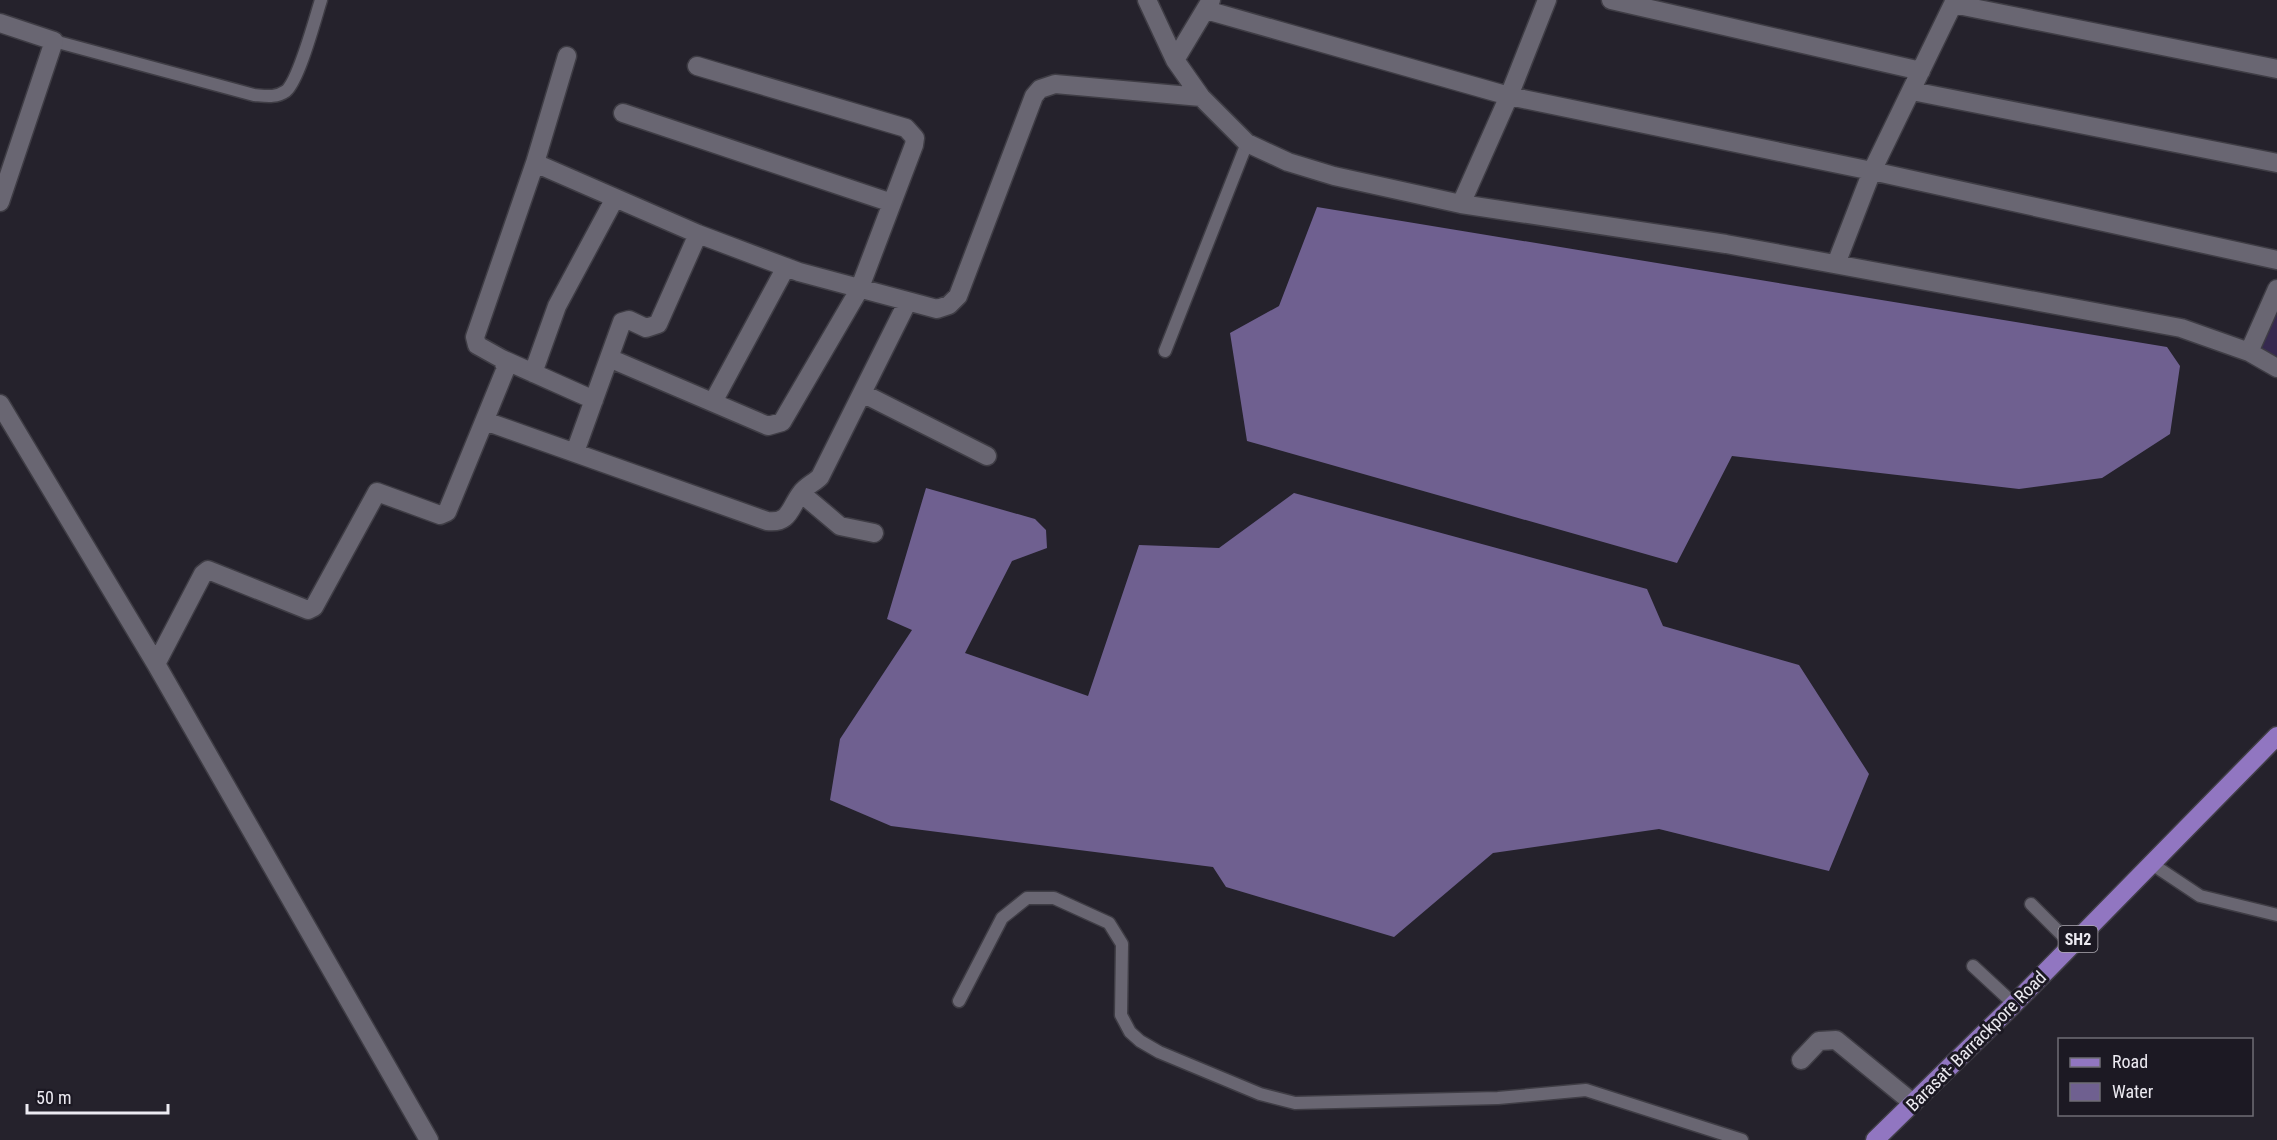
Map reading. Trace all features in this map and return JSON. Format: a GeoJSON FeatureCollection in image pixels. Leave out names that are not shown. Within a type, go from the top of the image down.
{"type":"FeatureCollection","features":[{"type":"Feature","properties":{"kind":"main road","name":"Barasat- Barrackpore Road"},"geometry":{"type":"LineString","coordinates":[[1875,1140],[2014,1004],[2277,736]]}},
{"type":"Feature","properties":{"kind":"street"},"geometry":{"type":"LineString","coordinates":[[1147,0],[1175,60],[1201,97],[1246,143],[1288,162],[1334,176],[1461,204],[1726,244],[2181,328],[2249,352],[2277,368]]}},
{"type":"Feature","properties":{"kind":"street"},"geometry":{"type":"LineString","coordinates":[[1461,204],[1509,96],[1547,0]]}},
{"type":"Feature","properties":{"kind":"street"},"geometry":{"type":"LineString","coordinates":[[1611,0],[1921,71]]}},
{"type":"Feature","properties":{"kind":"street"},"geometry":{"type":"LineString","coordinates":[[1836,264],[1872,171],[1954,2],[2277,69]]}},
{"type":"Feature","properties":{"kind":"street"},"geometry":{"type":"LineString","coordinates":[[1175,60],[1209,5],[1509,96],[1872,171],[2277,260]]}},
{"type":"Feature","properties":{"kind":"street"},"geometry":{"type":"LineString","coordinates":[[0,23],[54,41],[0,202]]}},
{"type":"Feature","properties":{"kind":"street"},"geometry":{"type":"LineString","coordinates":[[567,56],[536,163],[475,337],[477,345],[502,359],[594,400]]}},
{"type":"Feature","properties":{"kind":"street"},"geometry":{"type":"LineString","coordinates":[[609,358],[768,426],[782,422],[859,290],[914,145],[911,132],[697,66]]}},
{"type":"Feature","properties":{"kind":"street"},"geometry":{"type":"LineString","coordinates":[[536,163],[698,234],[786,267],[859,290],[937,309],[949,305],[958,296],[1034,96],[1040,89],[1055,84],[1201,97]]}},
{"type":"Feature","properties":{"kind":"street"},"geometry":{"type":"LineString","coordinates":[[1912,91],[2277,163]]}},
{"type":"Feature","properties":{"kind":"street"},"geometry":{"type":"LineString","coordinates":[[623,113],[892,203]]}},
{"type":"Feature","properties":{"kind":"street"},"geometry":{"type":"LineString","coordinates":[[533,373],[557,306],[615,198]]}},
{"type":"Feature","properties":{"kind":"street"},"geometry":{"type":"LineString","coordinates":[[575,452],[622,322],[626,320],[646,328],[658,324],[698,234]]}},
{"type":"Feature","properties":{"kind":"street"},"geometry":{"type":"LineString","coordinates":[[713,402],[786,267]]}},
{"type":"Feature","properties":{"kind":"street"},"geometry":{"type":"LineString","coordinates":[[2249,352],[2277,290]]}},
{"type":"Feature","properties":{"kind":"street"},"geometry":{"type":"LineString","coordinates":[[485,421],[767,521],[776,522],[788,516],[801,493],[820,477],[907,303]]}},
{"type":"Feature","properties":{"kind":"street"},"geometry":{"type":"LineString","coordinates":[[156,664],[203,574],[208,570],[308,610],[314,608],[376,492],[444,515],[506,368],[502,359]]}},
{"type":"Feature","properties":{"kind":"street"},"geometry":{"type":"LineString","coordinates":[[862,393],[987,456]]}},
{"type":"Feature","properties":{"kind":"street"},"geometry":{"type":"LineString","coordinates":[[0,404],[156,664],[429,1140]]}},
{"type":"Feature","properties":{"kind":"street"},"geometry":{"type":"LineString","coordinates":[[801,493],[833,522],[874,533]]}},
{"type":"Feature","properties":{"kind":"street"},"geometry":{"type":"LineString","coordinates":[[1801,1060],[1819,1041],[1836,1040],[1912,1103]]}},
{"type":"Feature","properties":{"kind":"lane"},"geometry":{"type":"LineString","coordinates":[[54,41],[255,95],[274,97],[287,90],[295,75],[321,0]]}},
{"type":"Feature","properties":{"kind":"lane"},"geometry":{"type":"LineString","coordinates":[[1165,351],[1246,143]]}},
{"type":"Feature","properties":{"kind":"lane"},"geometry":{"type":"LineString","coordinates":[[2152,864],[2200,896],[2277,915]]}},
{"type":"Feature","properties":{"kind":"lane"},"geometry":{"type":"LineString","coordinates":[[959,1001],[1002,918],[1027,898],[1054,898],[1109,923],[1122,944],[1121,1015],[1135,1036],[1159,1052],[1260,1094],[1295,1103],[1498,1098],[1586,1090],[1742,1140]]}},
{"type":"Feature","properties":{"kind":"lane"},"geometry":{"type":"LineString","coordinates":[[2031,904],[2072,945]]}},
{"type":"Feature","properties":{"kind":"lane"},"geometry":{"type":"LineString","coordinates":[[1973,966],[2014,1004]]}},
{"type":"Feature","properties":{"kind":"shaded area"},"geometry":{"type":"Polygon","coordinates":[[[2277,305],[2277,360],[2255,347],[2277,305]]]}},
{"type":"Feature","properties":{"kind":"water"},"geometry":{"type":"Polygon","coordinates":[[[1317,207],[2167,347],[2180,366],[2170,434],[2102,478],[2019,489],[1732,456],[1677,563],[1247,441],[1230,333],[1279,306],[1317,207]]]}},
{"type":"Feature","properties":{"kind":"water"},"geometry":{"type":"Polygon","coordinates":[[[926,488],[1035,519],[1046,530],[1047,548],[1012,561],[965,653],[1088,696],[1139,545],[1219,548],[1294,493],[1647,589],[1663,626],[1799,665],[1869,774],[1829,871],[1659,829],[1493,853],[1394,937],[1226,887],[1213,867],[891,826],[830,800],[840,739],[912,630],[887,619],[926,488]]]}}]}
